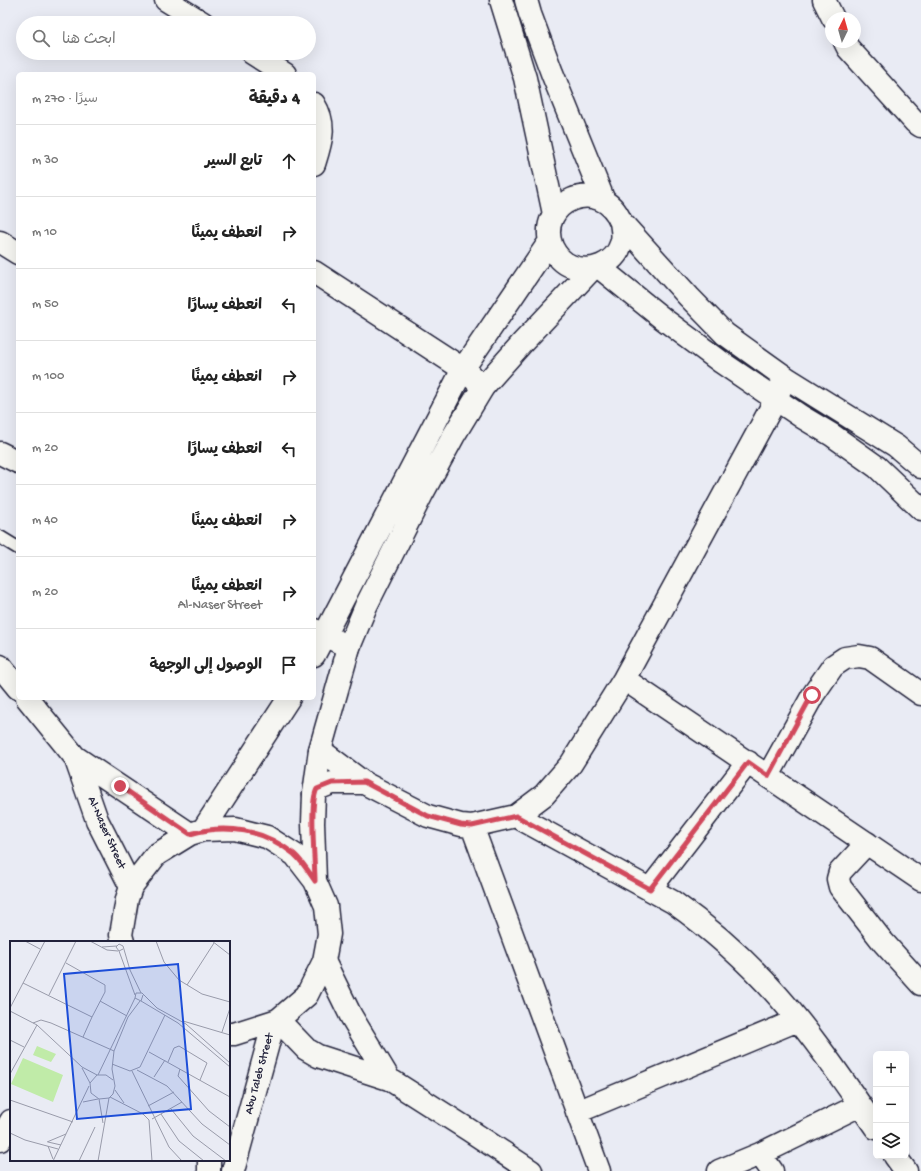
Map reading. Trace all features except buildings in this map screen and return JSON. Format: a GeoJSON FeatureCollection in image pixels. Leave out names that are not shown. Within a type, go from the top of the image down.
{"type":"FeatureCollection","features":[{"type":"Feature","properties":{"kind":"street"},"geometry":{"type":"LineString","coordinates":[[166,0],[192,16]]}},
{"type":"Feature","properties":{"kind":"street"},"geometry":{"type":"LineString","coordinates":[[501,0],[525,78],[554,214]]}},
{"type":"Feature","properties":{"kind":"street"},"geometry":{"type":"LineString","coordinates":[[526,0],[552,73],[604,201]]}},
{"type":"Feature","properties":{"kind":"street"},"geometry":{"type":"LineString","coordinates":[[824,0],[830,12]]}},
{"type":"Feature","properties":{"kind":"street"},"geometry":{"type":"LineString","coordinates":[[848,48],[915,122],[921,126]]}},
{"type":"Feature","properties":{"kind":"street"},"geometry":{"type":"LineString","coordinates":[[263,60],[282,72]]}},
{"type":"Feature","properties":{"kind":"street"},"geometry":{"type":"LineString","coordinates":[[316,107],[320,113],[323,128],[316,158]]}},
{"type":"Feature","properties":{"kind":"street"},"geometry":{"type":"LineString","coordinates":[[622,222],[623,233],[621,244],[616,254],[608,262],[595,268],[581,269],[570,266],[561,260],[554,251],[550,241],[550,223],[554,214],[563,203],[576,197],[590,196],[604,201],[612,206],[622,222],[689,297],[725,334],[785,377],[896,446],[921,467]]}},
{"type":"Feature","properties":{"kind":"street"},"geometry":{"type":"LineString","coordinates":[[316,646],[319,633],[463,369],[550,241]]}},
{"type":"Feature","properties":{"kind":"street"},"geometry":{"type":"LineString","coordinates":[[0,242],[16,252]]}},
{"type":"Feature","properties":{"kind":"street"},"geometry":{"type":"LineString","coordinates":[[315,881],[313,824],[314,794],[320,750],[349,647],[366,606],[422,494],[454,435],[483,387],[523,342],[595,268]]}},
{"type":"Feature","properties":{"kind":"street"},"geometry":{"type":"LineString","coordinates":[[595,268],[721,362],[802,417],[832,435],[877,467],[921,509]]}},
{"type":"Feature","properties":{"kind":"street"},"geometry":{"type":"LineString","coordinates":[[316,273],[463,369],[483,387]]}},
{"type":"Feature","properties":{"kind":"street"},"geometry":{"type":"LineString","coordinates":[[320,750],[364,782],[428,816],[447,822],[472,826],[516,816],[544,795],[571,764],[624,679],[776,399],[785,377]]}},
{"type":"Feature","properties":{"kind":"street"},"geometry":{"type":"LineString","coordinates":[[896,446],[921,456]]}},
{"type":"Feature","properties":{"kind":"street"},"geometry":{"type":"LineString","coordinates":[[0,453],[16,461]]}},
{"type":"Feature","properties":{"kind":"street"},"geometry":{"type":"LineString","coordinates":[[319,633],[349,647]]}},
{"type":"Feature","properties":{"kind":"street"},"geometry":{"type":"LineString","coordinates":[[768,776],[812,695],[833,666],[845,658],[859,656],[870,658],[921,694]]}},
{"type":"Feature","properties":{"kind":"street"},"geometry":{"type":"LineString","coordinates":[[0,666],[16,686]]}},
{"type":"Feature","properties":{"kind":"street"},"geometry":{"type":"LineString","coordinates":[[624,679],[921,880]]}},
{"type":"Feature","properties":{"kind":"street","name":"Al-Naser Street"},"geometry":{"type":"LineString","coordinates":[[29,700],[75,757],[196,832]]}},
{"type":"Feature","properties":{"kind":"street"},"geometry":{"type":"LineString","coordinates":[[196,832],[288,700]]}},
{"type":"Feature","properties":{"kind":"street","name":"Al-Naser Street"},"geometry":{"type":"LineString","coordinates":[[75,757],[97,820],[129,893]]}},
{"type":"Feature","properties":{"kind":"street"},"geometry":{"type":"LineString","coordinates":[[650,889],[748,762]]}},
{"type":"Feature","properties":{"kind":"street"},"geometry":{"type":"LineString","coordinates":[[314,794],[317,789],[332,783],[364,782]]}},
{"type":"Feature","properties":{"kind":"street"},"geometry":{"type":"LineString","coordinates":[[516,816],[674,902],[719,938],[778,995],[798,1020],[873,1124]]}},
{"type":"Feature","properties":{"kind":"street"},"geometry":{"type":"LineString","coordinates":[[472,826],[599,1171]]}},
{"type":"Feature","properties":{"kind":"street"},"geometry":{"type":"LineString","coordinates":[[106,941],[129,893],[156,855],[196,832],[235,828],[267,837],[295,855],[315,881],[326,906],[328,934],[324,961],[307,995],[276,1021],[230,1034]]}},
{"type":"Feature","properties":{"kind":"street"},"geometry":{"type":"LineString","coordinates":[[867,843],[840,872],[838,879],[840,886],[883,942],[921,984]]}},
{"type":"Feature","properties":{"kind":"street"},"geometry":{"type":"LineString","coordinates":[[123,941],[121,936],[129,893]]}},
{"type":"Feature","properties":{"kind":"street"},"geometry":{"type":"LineString","coordinates":[[324,961],[351,1016],[389,1079]]}},
{"type":"Feature","properties":{"kind":"street"},"geometry":{"type":"LineString","coordinates":[[577,1112],[798,1020]]}},
{"type":"Feature","properties":{"kind":"street"},"geometry":{"type":"LineString","coordinates":[[276,1021],[306,1049],[318,1056],[389,1079],[531,1171]]}},
{"type":"Feature","properties":{"kind":"street","name":"Abu Taleb Street"},"geometry":{"type":"LineString","coordinates":[[233,1171],[276,1021]]}},
{"type":"Feature","properties":{"kind":"street"},"geometry":{"type":"LineString","coordinates":[[719,1171],[766,1163],[860,1105]]}},
{"type":"Feature","properties":{"kind":"street"},"geometry":{"type":"LineString","coordinates":[[0,1140],[10,1124]]}},
{"type":"Feature","properties":{"kind":"street"},"geometry":{"type":"LineString","coordinates":[[898,1159],[906,1171]]}},
{"type":"Feature","properties":{"kind":"lane"},"geometry":{"type":"LineString","coordinates":[[0,537],[16,547]]}},
{"type":"Feature","properties":{"kind":"route"},"geometry":{"type":"LineString","coordinates":[[120,786],[190,834],[202,830],[235,828],[267,837],[295,855],[315,881],[313,824],[314,794],[317,789],[332,783],[364,782],[428,816],[447,822],[472,826],[516,816],[650,889],[748,762],[768,776],[812,695]]}}]}
